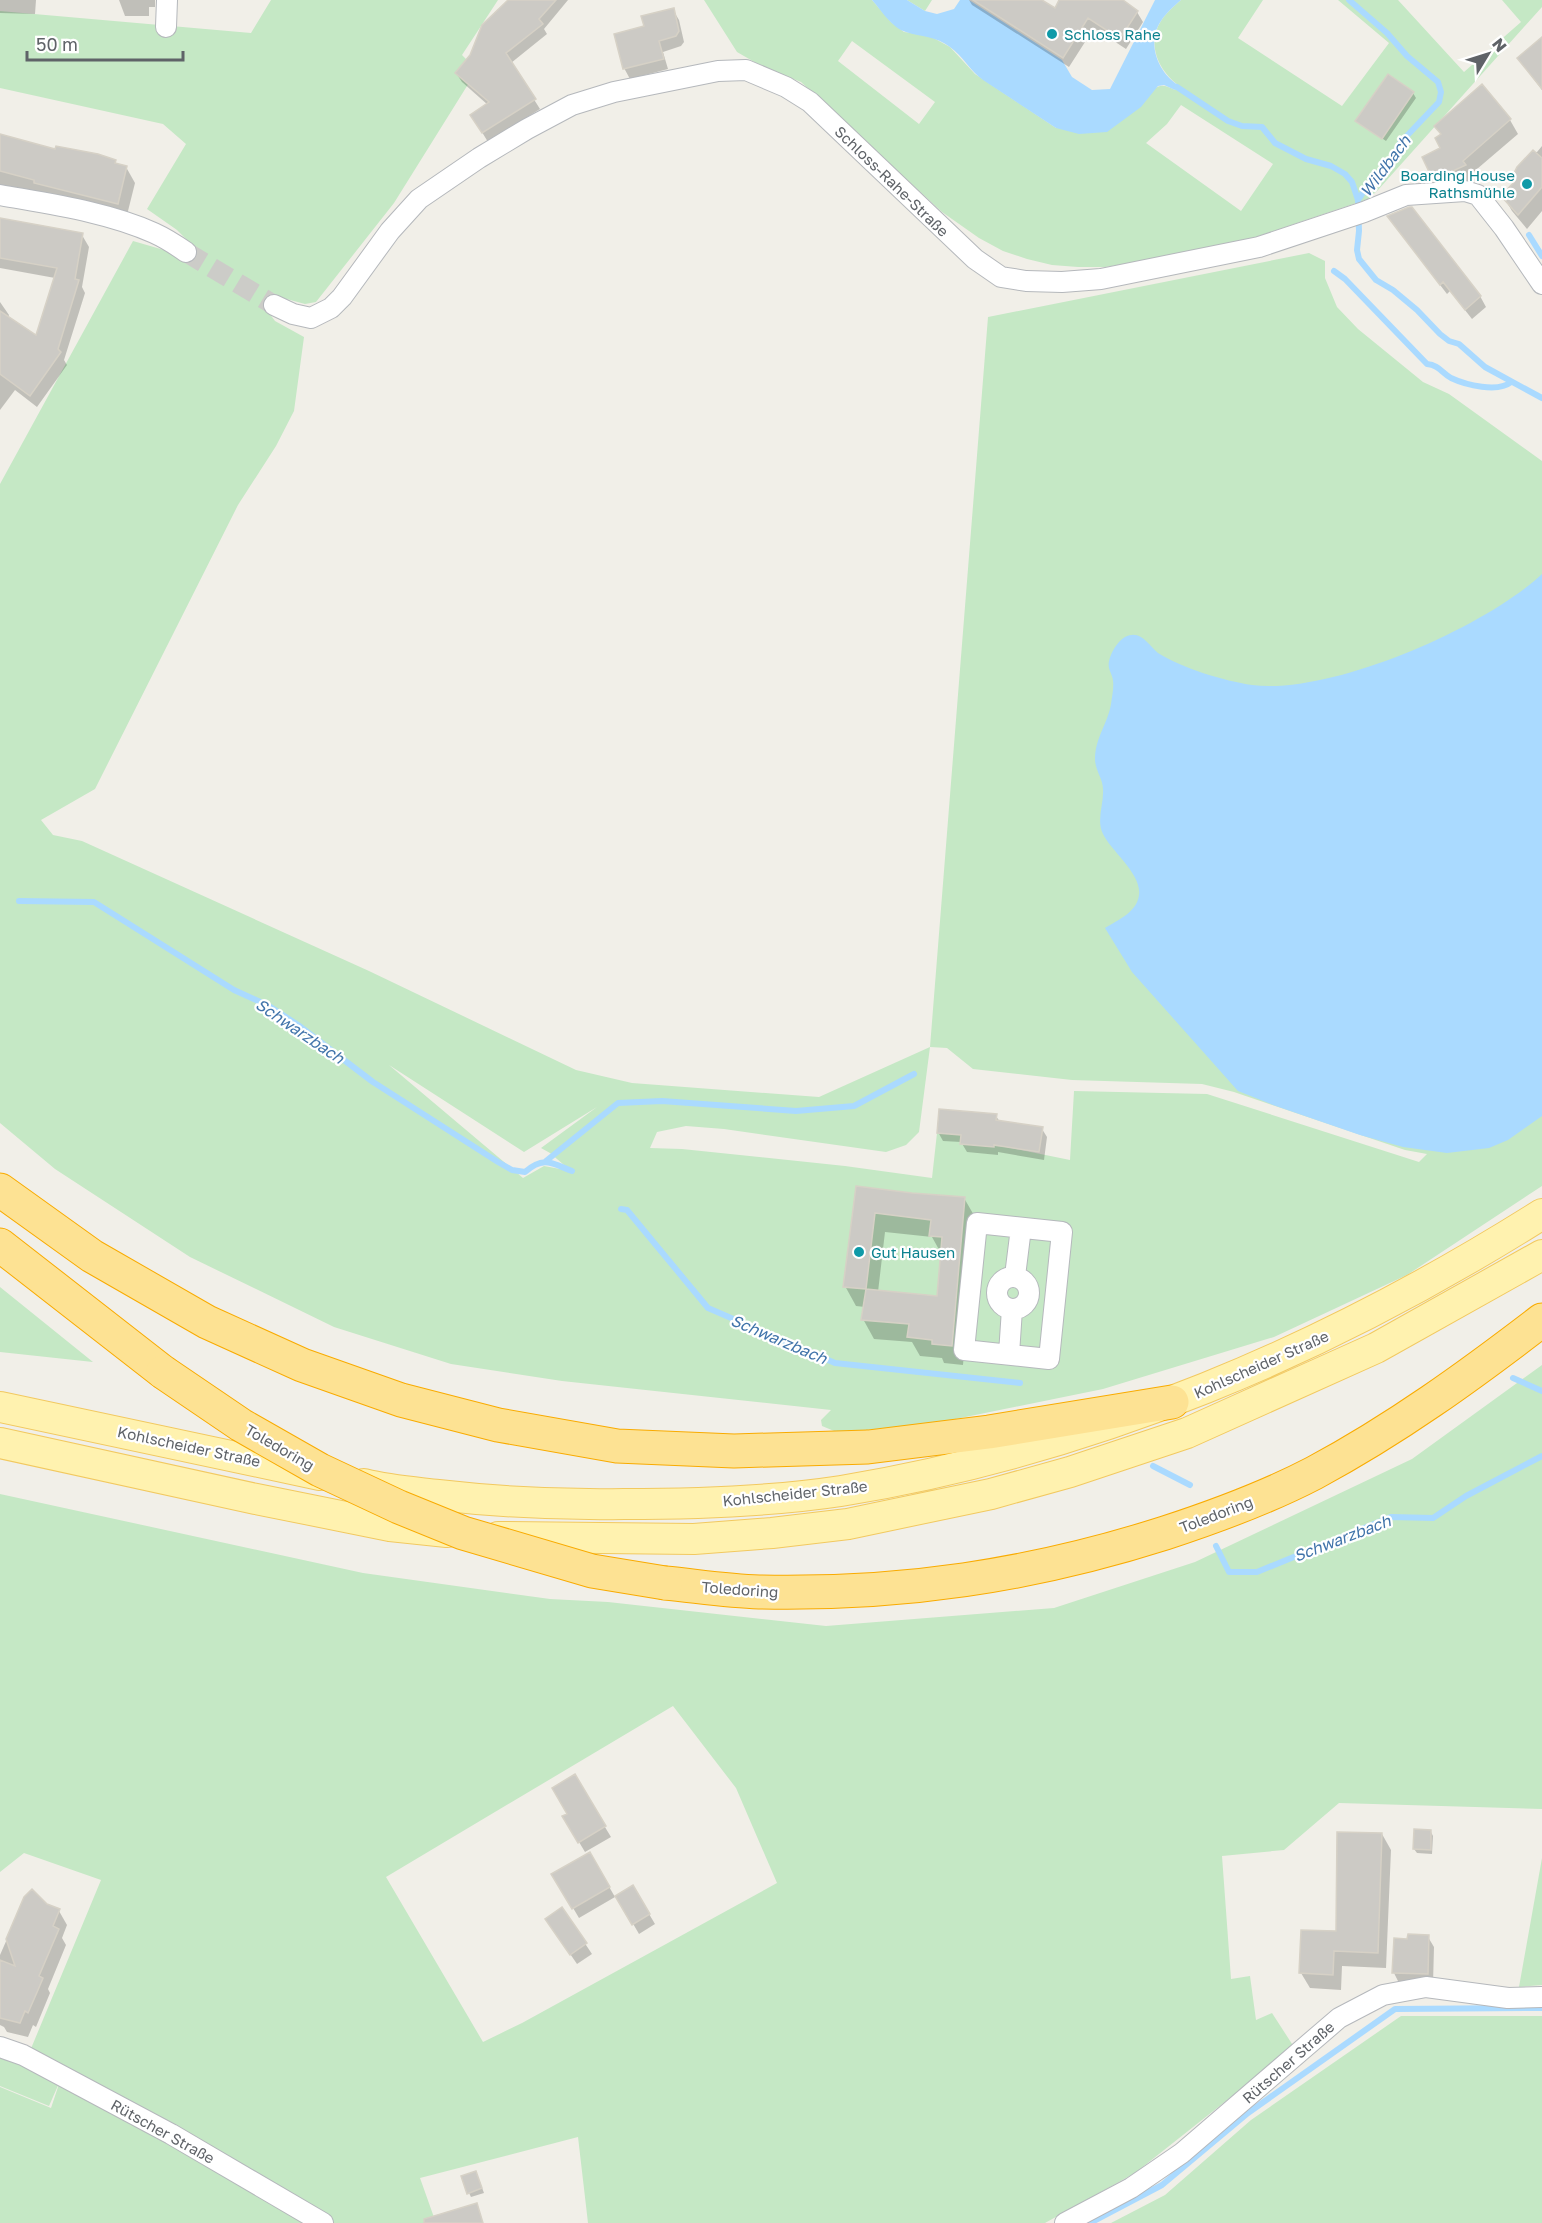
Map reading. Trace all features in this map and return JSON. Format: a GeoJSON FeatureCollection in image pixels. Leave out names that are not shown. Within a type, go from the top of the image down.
{"type":"FeatureCollection","features":[{"type":"Feature","properties":{"kind":"highway"},"geometry":{"type":"LineString","coordinates":[[0,1190],[92,1256],[207,1322],[313,1369],[401,1400],[498,1425],[617,1446],[734,1450],[868,1447],[989,1432],[1172,1402]]}},
{"type":"Feature","properties":{"kind":"highway","name":"Toledoring"},"geometry":{"type":"LineString","coordinates":[[0,1245],[163,1372],[241,1425],[320,1470],[399,1507],[463,1533],[592,1571],[665,1583],[757,1592],[843,1592],[926,1587],[1025,1571],[1120,1547],[1200,1521],[1312,1474],[1419,1411],[1542,1320]]}},
{"type":"Feature","properties":{"kind":"main road","name":"Kohlscheider Straße"},"geometry":{"type":"LineString","coordinates":[[0,1407],[380,1488],[482,1500],[585,1505],[686,1504],[763,1500],[839,1491],[980,1462],[1061,1440],[1172,1402],[1256,1368],[1359,1320],[1444,1274],[1542,1214]]}},
{"type":"Feature","properties":{"kind":"main road"},"geometry":{"type":"LineString","coordinates":[[0,1443],[390,1526],[496,1537],[694,1539],[848,1524],[991,1494],[1070,1472],[1187,1432],[1376,1348],[1542,1255]]}},
{"type":"Feature","properties":{"kind":"street"},"geometry":{"type":"LineString","coordinates":[[166,27],[167,0]]}},
{"type":"Feature","properties":{"kind":"street","name":"Schloss-Rahe-Straße"},"geometry":{"type":"LineString","coordinates":[[274,306],[311,318],[331,308],[342,297],[390,231],[419,199],[527,129],[572,105],[614,92],[718,71],[746,70],[786,87],[810,102],[975,259],[1001,277],[1026,281],[1062,282],[1101,279],[1259,247],[1413,194],[1466,190],[1478,195],[1504,228],[1542,284]]}},
{"type":"Feature","properties":{"kind":"street"},"geometry":{"type":"LineString","coordinates":[[0,195],[51,204],[125,222],[155,233],[186,252]]}},
{"type":"Feature","properties":{"kind":"street"},"geometry":{"type":"LineString","coordinates":[[976,1223],[1062,1232],[1049,1359],[1009,1354],[964,1350],[976,1223]]}},
{"type":"Feature","properties":{"kind":"street"},"geometry":{"type":"LineString","coordinates":[[1009,1354],[1012,1309],[1001,1304],[996,1293],[997,1286],[1002,1281],[1015,1276],[1021,1228]]}},
{"type":"Feature","properties":{"kind":"street","name":"Rütscher Straße"},"geometry":{"type":"LineString","coordinates":[[1065,2223],[1131,2188],[1182,2152],[1340,2018],[1383,1995],[1426,1987],[1508,1998],[1542,1997]]}},
{"type":"Feature","properties":{"kind":"street","name":"Rütscher Straße"},"geometry":{"type":"LineString","coordinates":[[0,2047],[23,2055],[171,2134],[322,2223]]}},
{"type":"Feature","properties":{"kind":"green space"},"geometry":{"type":"Polygon","coordinates":[[[271,0],[498,0],[462,55],[477,70],[394,203],[316,302],[305,304],[279,297],[269,313],[275,321],[304,337],[294,411],[276,446],[238,505],[95,789],[41,820],[53,835],[82,841],[369,971],[576,1070],[632,1083],[819,1097],[930,1047],[988,317],[1309,253],[1325,261],[1325,278],[1337,307],[1358,329],[1423,382],[1449,394],[1542,461],[1542,1186],[1407,1275],[1274,1337],[1103,1389],[941,1422],[839,1433],[822,1426],[821,1420],[831,1410],[562,1381],[451,1364],[334,1327],[190,1257],[55,1169],[0,1123],[0,484],[133,241],[171,252],[191,244],[177,230],[147,209],[186,144],[163,124],[0,88],[0,11],[251,33],[271,0]],[[930,1047],[919,1132],[906,1145],[886,1152],[724,1129],[686,1126],[657,1132],[650,1148],[682,1149],[845,1166],[932,1178],[937,1133],[961,1135],[960,1143],[1006,1147],[1070,1160],[1074,1091],[1207,1094],[1419,1162],[1427,1154],[1405,1150],[1234,1092],[1202,1084],[1072,1080],[973,1069],[947,1048],[930,1047]],[[389,1065],[523,1178],[544,1166],[571,1171],[541,1148],[597,1107],[524,1152],[389,1065]]]}},
{"type":"Feature","properties":{"kind":"green space"},"geometry":{"type":"Polygon","coordinates":[[[704,0],[872,0],[891,22],[904,32],[928,35],[950,47],[975,74],[1056,128],[1159,86],[1175,90],[1178,85],[1160,65],[1155,39],[1163,18],[1181,0],[1263,0],[1238,38],[1342,106],[1389,43],[1338,0],[1398,0],[1464,72],[1521,22],[1502,0],[1542,0],[1542,7],[1368,199],[1256,237],[1105,267],[1052,265],[1003,251],[979,238],[942,212],[801,82],[763,67],[737,52],[704,0]],[[852,41],[838,61],[919,124],[935,102],[852,41]],[[1181,105],[1167,124],[1146,143],[1241,211],[1273,164],[1181,105]]]}},
{"type":"Feature","properties":{"kind":"green space"},"geometry":{"type":"Polygon","coordinates":[[[907,0],[932,0],[925,11],[907,0]]]}},
{"type":"Feature","properties":{"kind":"green space"},"geometry":{"type":"Polygon","coordinates":[[[0,1287],[93,1362],[0,1352],[0,1287]]]}},
{"type":"Feature","properties":{"kind":"green space"},"geometry":{"type":"Polygon","coordinates":[[[1542,1365],[1542,1809],[1339,1803],[1284,1850],[1222,1856],[1231,1979],[1250,1976],[1256,2020],[1272,2013],[1294,2047],[1135,2173],[1045,2223],[588,2223],[578,2137],[420,2178],[436,2223],[0,2223],[0,2087],[51,2108],[60,2081],[49,2106],[0,2086],[0,2054],[25,2063],[101,1880],[24,1853],[0,1872],[0,1494],[363,1573],[550,1599],[608,1602],[826,1626],[1054,1608],[1195,1562],[1412,1459],[1542,1365]],[[673,1706],[386,1877],[483,2042],[522,2023],[777,1883],[736,1788],[673,1706]]]}},
{"type":"Feature","properties":{"kind":"green space"},"geometry":{"type":"Polygon","coordinates":[[[1542,1858],[1542,1985],[1519,1987],[1542,1858]]]}},
{"type":"Feature","properties":{"kind":"green space"},"geometry":{"type":"Polygon","coordinates":[[[1401,2016],[1542,2016],[1542,2223],[1111,2223],[1165,2195],[1251,2120],[1401,2016]]]}},
{"type":"Feature","properties":{"kind":"water"},"geometry":{"type":"Polygon","coordinates":[[[872,0],[907,0],[925,11],[937,14],[954,9],[960,0],[969,0],[1062,60],[1072,77],[1092,90],[1110,89],[1155,0],[1181,0],[1163,18],[1155,38],[1156,56],[1160,65],[1178,85],[1175,90],[1164,85],[1158,86],[1141,107],[1107,132],[1079,134],[1056,128],[983,80],[945,43],[896,27],[872,0]]]}},
{"type":"Feature","properties":{"kind":"water"},"geometry":{"type":"Polygon","coordinates":[[[1542,574],[1542,1116],[1508,1140],[1489,1148],[1447,1153],[1403,1147],[1360,1135],[1238,1091],[1132,972],[1105,928],[1131,911],[1139,895],[1136,879],[1107,841],[1100,823],[1103,789],[1095,759],[1097,744],[1107,718],[1113,692],[1109,660],[1113,651],[1125,637],[1136,635],[1168,659],[1191,669],[1229,680],[1252,685],[1285,685],[1322,679],[1363,669],[1405,654],[1446,635],[1483,616],[1516,595],[1542,574]]]}},
{"type":"Feature","properties":{"kind":"building"},"geometry":{"type":"Polygon","coordinates":[[[508,0],[556,0],[539,19],[543,24],[506,53],[536,99],[482,133],[470,115],[489,102],[455,73],[470,55],[482,25],[508,0]]]}},
{"type":"Feature","properties":{"kind":"building","name":"Schloss Rahe"},"geometry":{"type":"Polygon","coordinates":[[[973,0],[1042,0],[1055,8],[1059,0],[1123,0],[1138,11],[1120,39],[1088,18],[1063,58],[973,0]]]}},
{"type":"Feature","properties":{"kind":"building"},"geometry":{"type":"Polygon","coordinates":[[[674,8],[679,31],[676,36],[659,41],[664,59],[623,69],[614,34],[644,26],[641,16],[674,8]]]}},
{"type":"Feature","properties":{"kind":"building"},"geometry":{"type":"Polygon","coordinates":[[[1542,37],[1542,89],[1517,58],[1542,37]]]}},
{"type":"Feature","properties":{"kind":"building"},"geometry":{"type":"Polygon","coordinates":[[[1388,74],[1414,92],[1382,139],[1355,121],[1388,74]]]}},
{"type":"Feature","properties":{"kind":"building"},"geometry":{"type":"Polygon","coordinates":[[[1482,84],[1511,119],[1463,161],[1466,165],[1433,180],[1422,157],[1440,148],[1435,138],[1441,134],[1434,126],[1482,84]]]}},
{"type":"Feature","properties":{"kind":"building"},"geometry":{"type":"Polygon","coordinates":[[[0,134],[55,149],[56,146],[98,154],[116,160],[115,163],[127,166],[118,204],[34,183],[34,180],[0,171],[0,134]]]}},
{"type":"Feature","properties":{"kind":"building","name":"Boarding House Rathsmühle"},"geometry":{"type":"Polygon","coordinates":[[[1533,150],[1542,158],[1542,187],[1518,215],[1501,196],[1514,182],[1513,175],[1517,167],[1533,150]]]}},
{"type":"Feature","properties":{"kind":"building"},"geometry":{"type":"Polygon","coordinates":[[[1412,207],[1481,296],[1465,310],[1443,282],[1440,285],[1387,216],[1412,207]]]}},
{"type":"Feature","properties":{"kind":"building"},"geometry":{"type":"Polygon","coordinates":[[[0,218],[83,233],[75,279],[79,280],[58,349],[61,352],[30,396],[0,374],[0,311],[36,335],[57,268],[0,258],[0,218]]]}},
{"type":"Feature","properties":{"kind":"building"},"geometry":{"type":"Polygon","coordinates":[[[939,1109],[997,1114],[996,1120],[1043,1127],[1039,1152],[994,1145],[994,1147],[960,1144],[961,1135],[937,1133],[939,1109]]]}},
{"type":"Feature","properties":{"kind":"building"},"geometry":{"type":"Polygon","coordinates":[[[856,1186],[965,1197],[952,1346],[932,1344],[932,1340],[907,1337],[909,1324],[861,1320],[866,1289],[843,1287],[856,1186]],[[875,1213],[866,1289],[937,1296],[942,1237],[929,1236],[931,1220],[875,1213]]]}},
{"type":"Feature","properties":{"kind":"building"},"geometry":{"type":"Polygon","coordinates":[[[575,1774],[606,1826],[578,1843],[562,1816],[567,1814],[552,1788],[575,1774]]]}},
{"type":"Feature","properties":{"kind":"building"},"geometry":{"type":"Polygon","coordinates":[[[1414,1829],[1431,1830],[1431,1850],[1413,1849],[1414,1829]]]}},
{"type":"Feature","properties":{"kind":"building"},"geometry":{"type":"Polygon","coordinates":[[[1337,1832],[1382,1833],[1378,1953],[1334,1951],[1333,1975],[1299,1973],[1301,1930],[1336,1931],[1337,1832]]]}},
{"type":"Feature","properties":{"kind":"building"},"geometry":{"type":"Polygon","coordinates":[[[590,1852],[610,1887],[572,1909],[551,1874],[590,1852]]]}},
{"type":"Feature","properties":{"kind":"building"},"geometry":{"type":"Polygon","coordinates":[[[633,1885],[650,1914],[632,1925],[615,1896],[633,1885]]]}},
{"type":"Feature","properties":{"kind":"building"},"geometry":{"type":"Polygon","coordinates":[[[32,1889],[47,1904],[60,1909],[53,1926],[59,1929],[39,1976],[43,1978],[28,2013],[25,2011],[20,2023],[0,2018],[0,1960],[15,1966],[6,1939],[24,1897],[32,1889]]]}},
{"type":"Feature","properties":{"kind":"building"},"geometry":{"type":"Polygon","coordinates":[[[562,1907],[587,1943],[570,1955],[545,1919],[562,1907]]]}},
{"type":"Feature","properties":{"kind":"building"},"geometry":{"type":"Polygon","coordinates":[[[1408,1934],[1429,1935],[1428,1974],[1392,1973],[1394,1938],[1407,1939],[1408,1934]]]}},
{"type":"Feature","properties":{"kind":"building"},"geometry":{"type":"Polygon","coordinates":[[[476,2171],[482,2188],[467,2194],[461,2176],[476,2171]]]}},
{"type":"Feature","properties":{"kind":"building"},"geometry":{"type":"Polygon","coordinates":[[[477,2203],[483,2223],[424,2223],[424,2219],[477,2203]]]}},
{"type":"Feature","properties":{"kind":"waterway","name":"Wildbach"},"geometry":{"type":"LineString","coordinates":[[1349,0],[1387,33],[1407,56],[1438,82],[1441,92],[1439,102],[1400,143],[1393,160],[1358,200],[1357,250],[1359,259],[1376,280],[1393,290],[1417,310],[1449,341],[1459,344],[1485,367],[1542,398]]}},
{"type":"Feature","properties":{"kind":"waterway"},"geometry":{"type":"LineString","coordinates":[[1177,87],[1228,121],[1242,126],[1262,127],[1275,143],[1306,159],[1331,166],[1345,174],[1352,182],[1358,200]]}},
{"type":"Feature","properties":{"kind":"waterway"},"geometry":{"type":"LineString","coordinates":[[1529,235],[1542,256]]}},
{"type":"Feature","properties":{"kind":"waterway"},"geometry":{"type":"LineString","coordinates":[[1334,271],[1345,279],[1427,364],[1451,378],[1473,385],[1498,387],[1511,382]]}},
{"type":"Feature","properties":{"kind":"waterway","name":"Schwarzbach"},"geometry":{"type":"LineString","coordinates":[[19,901],[94,902],[234,990],[269,1006],[373,1082],[512,1170],[525,1172],[537,1164],[548,1163],[572,1171]]}},
{"type":"Feature","properties":{"kind":"waterway"},"geometry":{"type":"LineString","coordinates":[[546,1161],[618,1103],[662,1101],[796,1111],[854,1106],[914,1074]]}},
{"type":"Feature","properties":{"kind":"waterway","name":"Schwarzbach"},"geometry":{"type":"LineString","coordinates":[[621,1209],[627,1210],[708,1308],[835,1363],[1020,1383]]}},
{"type":"Feature","properties":{"kind":"waterway"},"geometry":{"type":"LineString","coordinates":[[1513,1378],[1542,1391]]}},
{"type":"Feature","properties":{"kind":"waterway","name":"Schwarzbach"},"geometry":{"type":"LineString","coordinates":[[1216,1546],[1229,1572],[1257,1572],[1391,1517],[1433,1518],[1466,1496],[1542,1456]]}},
{"type":"Feature","properties":{"kind":"waterway","name":"Schwarzbach"},"geometry":{"type":"LineString","coordinates":[[1153,1466],[1190,1485]]}},
{"type":"Feature","properties":{"kind":"waterway"},"geometry":{"type":"LineString","coordinates":[[1090,2223],[1162,2185],[1248,2113],[1395,2009],[1542,2008]]}},
{"type":"Feature","properties":{"kind":"tunnel"},"geometry":{"type":"LineString","coordinates":[[186,252],[274,305]]}},
{"type":"Feature","properties":{"kind":"place","name":"Schloss Rahe"},"geometry":{"type":"Point","coordinates":[1052,34]}},
{"type":"Feature","properties":{"kind":"place","name":"Boarding House Rathsmühle"},"geometry":{"type":"Point","coordinates":[1527,184]}},
{"type":"Feature","properties":{"kind":"place","name":"Gut Hausen"},"geometry":{"type":"Point","coordinates":[859,1252]}}]}
